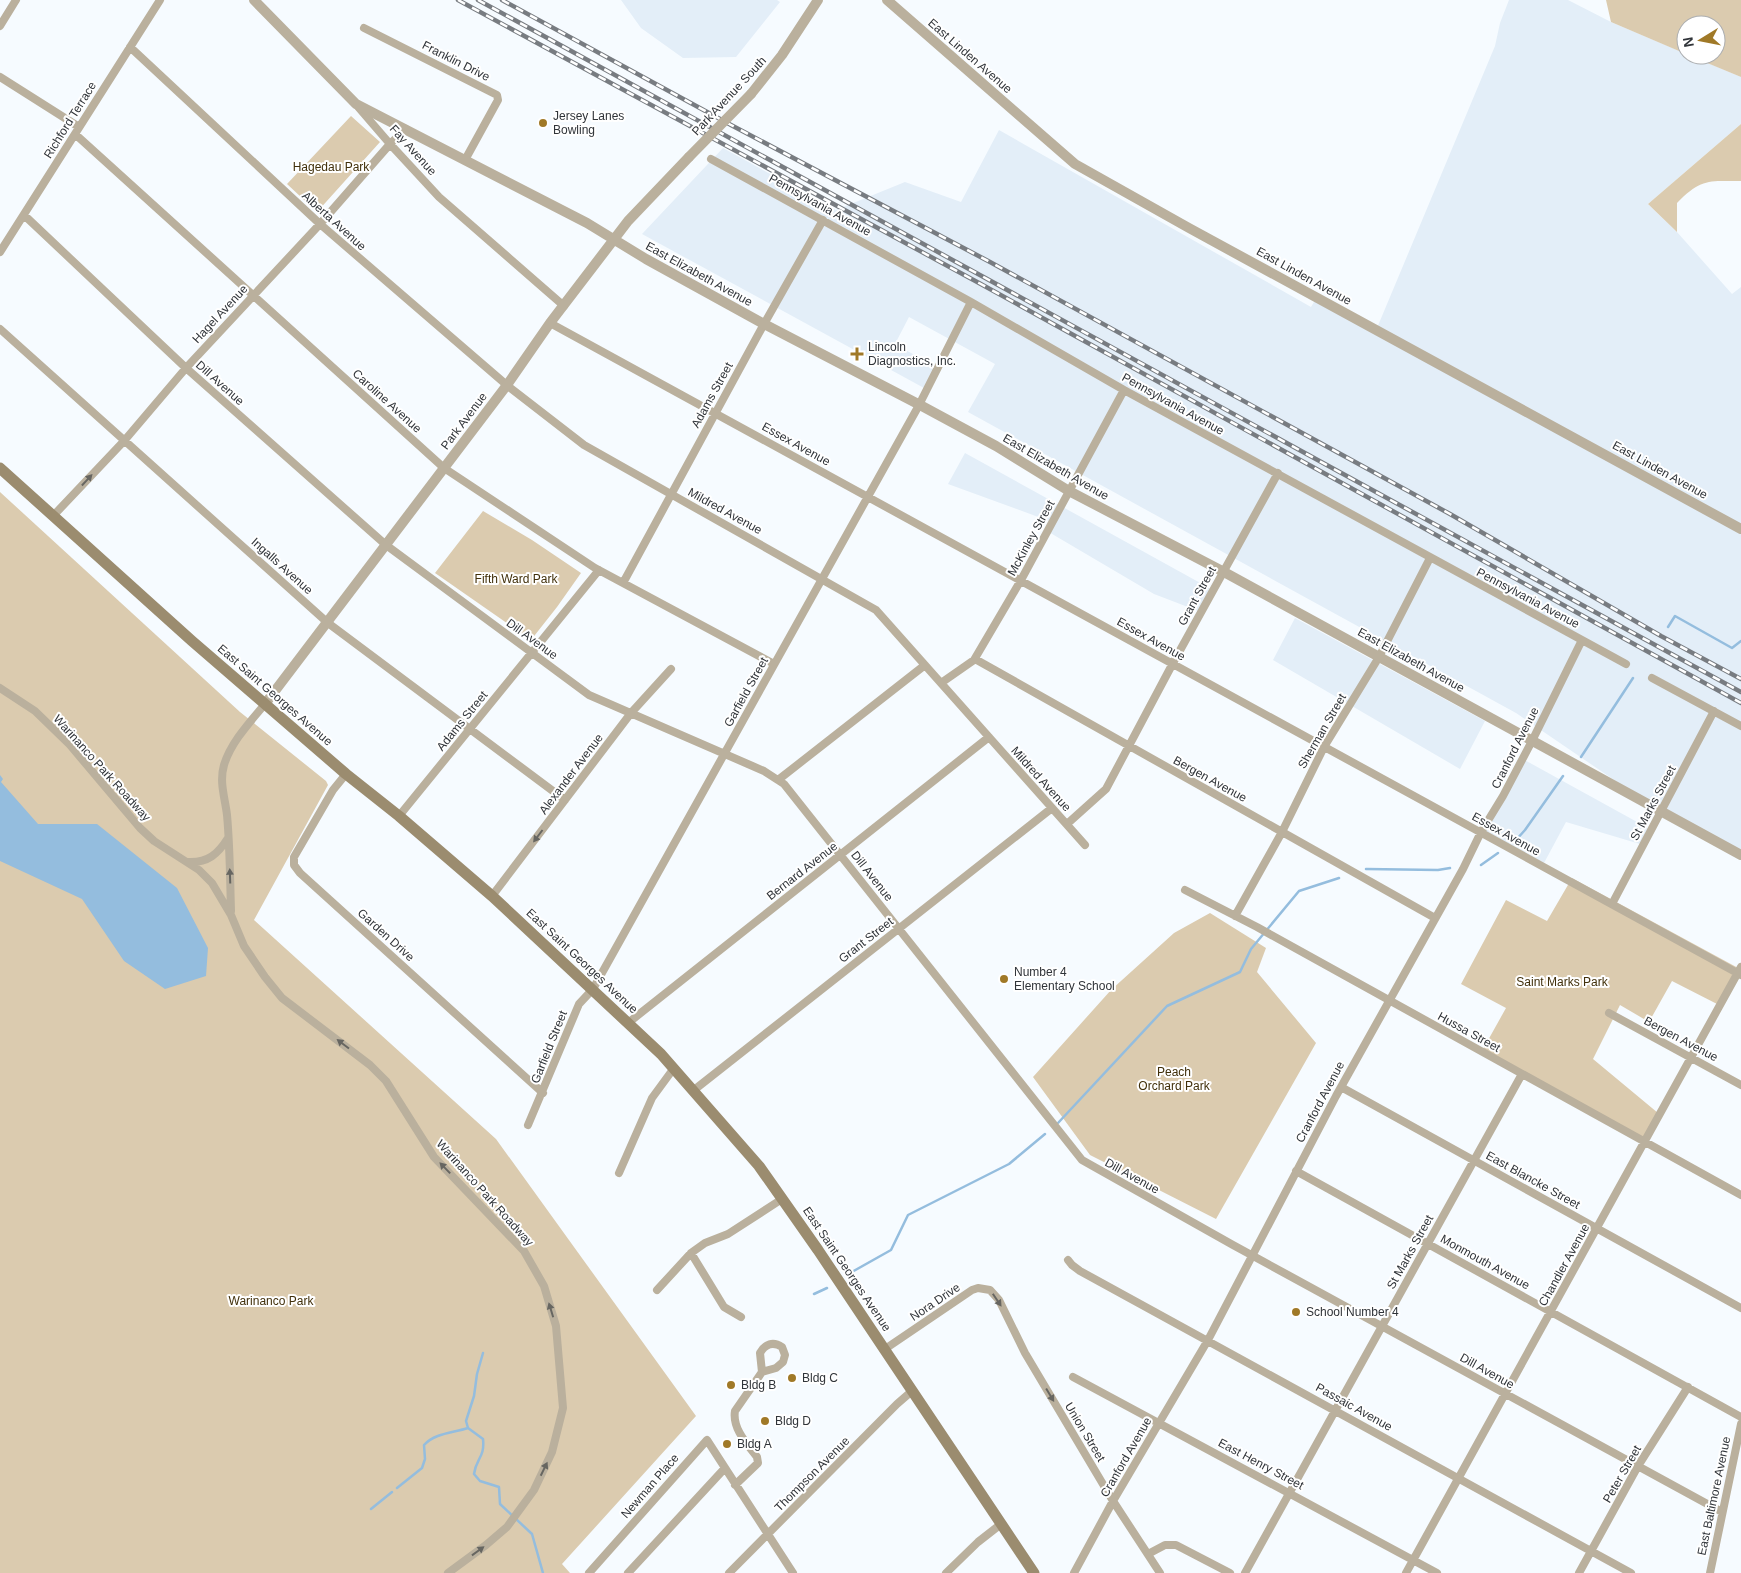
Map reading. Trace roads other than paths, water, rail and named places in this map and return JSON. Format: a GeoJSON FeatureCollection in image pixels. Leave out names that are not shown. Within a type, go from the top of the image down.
{"type":"FeatureCollection","features":[{"type":"Feature","properties":{"kind":"main road","name":"East Saint Georges Avenue"},"geometry":{"type":"LineString","coordinates":[[0,468],[192,641],[346,774],[399,816],[492,896],[628,1022],[674,1068],[759,1166],[1034,1573]]}},
{"type":"Feature","properties":{"kind":"street"},"geometry":{"type":"LineString","coordinates":[[0,26],[16,0]]}},
{"type":"Feature","properties":{"kind":"street","name":"Richford Terrace"},"geometry":{"type":"LineString","coordinates":[[0,252],[160,0]]}},
{"type":"Feature","properties":{"kind":"street","name":"Fay Avenue"},"geometry":{"type":"LineString","coordinates":[[254,0],[356,104],[439,197],[564,306]]}},
{"type":"Feature","properties":{"kind":"street","name":"Park Avenue South"},"geometry":{"type":"LineString","coordinates":[[689,157],[750,94],[782,55],[818,0]]}},
{"type":"Feature","properties":{"kind":"street","name":"East Linden Avenue"},"geometry":{"type":"LineString","coordinates":[[887,0],[1075,164],[1741,529]]}},
{"type":"Feature","properties":{"kind":"street","name":"Franklin Drive"},"geometry":{"type":"LineString","coordinates":[[364,28],[497,95],[498,100],[465,160]]}},
{"type":"Feature","properties":{"kind":"street","name":"Alberta Avenue"},"geometry":{"type":"LineString","coordinates":[[130,47],[320,224],[507,385]]}},
{"type":"Feature","properties":{"kind":"street"},"geometry":{"type":"LineString","coordinates":[[0,77],[80,127]]}},
{"type":"Feature","properties":{"kind":"street","name":"East Elizabeth Avenue"},"geometry":{"type":"LineString","coordinates":[[356,104],[587,223],[764,324],[996,446],[1069,491],[1224,572],[1741,855]]}},
{"type":"Feature","properties":{"kind":"street","name":"Hagel Avenue"},"geometry":{"type":"LineString","coordinates":[[54,516],[124,441],[186,368],[320,224],[390,144],[406,130]]}},
{"type":"Feature","properties":{"kind":"street","name":"Caroline Avenue"},"geometry":{"type":"LineString","coordinates":[[75,134],[444,468],[599,570],[774,664]]}},
{"type":"Feature","properties":{"kind":"street","name":"Park Avenue"},"geometry":{"type":"LineString","coordinates":[[265,704],[507,385],[550,323],[628,221],[689,157]]}},
{"type":"Feature","properties":{"kind":"street","name":"Pennsylvania Avenue"},"geometry":{"type":"LineString","coordinates":[[711,159],[971,302],[1124,390],[1626,664]]}},
{"type":"Feature","properties":{"kind":"street","name":"Dill Avenue"},"geometry":{"type":"LineString","coordinates":[[24,214],[186,368],[386,545],[589,695],[764,771],[784,784],[1082,1160],[1252,1256],[1722,1512]]}},
{"type":"Feature","properties":{"kind":"street","name":"Adams Street"},"geometry":{"type":"LineString","coordinates":[[623,583],[823,220]]}},
{"type":"Feature","properties":{"kind":"street","name":"Garfield Street"},"geometry":{"type":"LineString","coordinates":[[528,1125],[579,1004],[592,989],[920,405],[971,302]]}},
{"type":"Feature","properties":{"kind":"street","name":"Essex Avenue"},"geometry":{"type":"LineString","coordinates":[[550,323],[1324,747],[1740,972]]}},
{"type":"Feature","properties":{"kind":"street","name":"Ingalls Avenue"},"geometry":{"type":"LineString","coordinates":[[0,330],[328,622],[565,800]]}},
{"type":"Feature","properties":{"kind":"street","name":"Mildred Avenue"},"geometry":{"type":"LineString","coordinates":[[507,385],[584,445],[876,610],[1085,845]]}},
{"type":"Feature","properties":{"kind":"street","name":"McKinley Street"},"geometry":{"type":"LineString","coordinates":[[941,683],[975,659],[1021,580],[1124,390]]}},
{"type":"Feature","properties":{"kind":"street","name":"Grant Street"},"geometry":{"type":"LineString","coordinates":[[1067,824],[1106,789],[1278,473]]}},
{"type":"Feature","properties":{"kind":"street","name":"Sherman Street"},"geometry":{"type":"LineString","coordinates":[[1235,916],[1282,832],[1324,747],[1379,657],[1430,558]]}},
{"type":"Feature","properties":{"kind":"street","name":"Adams Street"},"geometry":{"type":"LineString","coordinates":[[399,816],[599,570]]}},
{"type":"Feature","properties":{"kind":"street","name":"Cranford Avenue"},"geometry":{"type":"LineString","coordinates":[[1074,1573],[1113,1501],[1208,1340],[1341,1087],[1481,832],[1503,796],[1582,640]]}},
{"type":"Feature","properties":{"kind":"street","name":"Bergen Avenue"},"geometry":{"type":"LineString","coordinates":[[975,659],[1435,918]]}},
{"type":"Feature","properties":{"kind":"street"},"geometry":{"type":"LineString","coordinates":[[778,780],[925,665]]}},
{"type":"Feature","properties":{"kind":"street","name":"Alexander Avenue"},"geometry":{"type":"LineString","coordinates":[[492,896],[631,713],[671,669]]}},
{"type":"Feature","properties":{"kind":"street"},"geometry":{"type":"LineString","coordinates":[[1652,678],[1741,726]]}},
{"type":"Feature","properties":{"kind":"street","name":"Warinanco Park Roadway"},"geometry":{"type":"LineString","coordinates":[[0,688],[35,711],[70,745],[140,828],[154,841],[199,870],[212,883],[231,915],[244,946],[265,978],[282,998],[370,1065],[386,1081],[434,1157],[524,1251],[544,1286],[556,1326],[563,1408],[552,1452],[534,1490],[507,1526],[486,1545],[448,1573]]}},
{"type":"Feature","properties":{"kind":"street","name":"Warinanco Park Roadway"},"geometry":{"type":"LineString","coordinates":[[231,915],[227,814],[222,780],[224,765],[229,753],[245,728],[265,704]]}},
{"type":"Feature","properties":{"kind":"street","name":"St Marks Street"},"geometry":{"type":"LineString","coordinates":[[1612,904],[1714,711]]}},
{"type":"Feature","properties":{"kind":"street","name":"Bernard Avenue"},"geometry":{"type":"LineString","coordinates":[[628,1022],[989,737]]}},
{"type":"Feature","properties":{"kind":"street","name":"Garden Drive"},"geometry":{"type":"LineString","coordinates":[[346,774],[333,790],[294,857],[294,865],[300,873],[543,1093]]}},
{"type":"Feature","properties":{"kind":"street","name":"Grant Street"},"geometry":{"type":"LineString","coordinates":[[694,1090],[1052,808]]}},
{"type":"Feature","properties":{"kind":"street"},"geometry":{"type":"LineString","coordinates":[[187,862],[195,862],[213,857],[228,838]]}},
{"type":"Feature","properties":{"kind":"street","name":"Hussa Street"},"geometry":{"type":"LineString","coordinates":[[1186,890],[1741,1194]]}},
{"type":"Feature","properties":{"kind":"street","name":"Chandler Avenue"},"geometry":{"type":"LineString","coordinates":[[1406,1573],[1740,972]]}},
{"type":"Feature","properties":{"kind":"street","name":"Bergen Avenue"},"geometry":{"type":"LineString","coordinates":[[1609,1013],[1741,1085]]}},
{"type":"Feature","properties":{"kind":"street"},"geometry":{"type":"LineString","coordinates":[[619,1172],[652,1098],[674,1068]]}},
{"type":"Feature","properties":{"kind":"street","name":"St Marks Street"},"geometry":{"type":"LineString","coordinates":[[1245,1573],[1522,1074]]}},
{"type":"Feature","properties":{"kind":"street","name":"East Blancke Street"},"geometry":{"type":"LineString","coordinates":[[1341,1087],[1741,1308]]}},
{"type":"Feature","properties":{"kind":"street","name":"Monmouth Avenue"},"geometry":{"type":"LineString","coordinates":[[1296,1171],[1741,1417]]}},
{"type":"Feature","properties":{"kind":"street"},"geometry":{"type":"LineString","coordinates":[[657,1290],[691,1253],[705,1243],[728,1234],[782,1199]]}},
{"type":"Feature","properties":{"kind":"street"},"geometry":{"type":"LineString","coordinates":[[691,1253],[724,1307],[741,1317]]}},
{"type":"Feature","properties":{"kind":"street","name":"Passaic Avenue"},"geometry":{"type":"LineString","coordinates":[[1068,1260],[1080,1271],[1631,1573]]}},
{"type":"Feature","properties":{"kind":"street","name":"Nora Drive"},"geometry":{"type":"LineString","coordinates":[[884,1349],[972,1290],[978,1288],[990,1290],[995,1294],[1025,1353]]}},
{"type":"Feature","properties":{"kind":"street","name":"Union Street"},"geometry":{"type":"LineString","coordinates":[[1025,1353],[1113,1501],[1160,1573]]}},
{"type":"Feature","properties":{"kind":"street"},"geometry":{"type":"LineString","coordinates":[[735,1485],[758,1463],[757,1457],[736,1426],[733,1418],[735,1411],[762,1372]]}},
{"type":"Feature","properties":{"kind":"street","name":"East Henry Street"},"geometry":{"type":"LineString","coordinates":[[1074,1377],[1437,1573]]}},
{"type":"Feature","properties":{"kind":"street","name":"Peter Street"},"geometry":{"type":"LineString","coordinates":[[1579,1573],[1638,1466],[1688,1387]]}},
{"type":"Feature","properties":{"kind":"street","name":"Thompson Avenue"},"geometry":{"type":"LineString","coordinates":[[729,1573],[912,1391]]}},
{"type":"Feature","properties":{"kind":"street","name":"East Baltimore Avenue"},"geometry":{"type":"LineString","coordinates":[[1710,1573],[1741,1424]]}},
{"type":"Feature","properties":{"kind":"street","name":"Newman Place"},"geometry":{"type":"LineString","coordinates":[[589,1573],[707,1440],[793,1573]]}},
{"type":"Feature","properties":{"kind":"street"},"geometry":{"type":"LineString","coordinates":[[628,1573],[725,1468]]}},
{"type":"Feature","properties":{"kind":"street"},"geometry":{"type":"LineString","coordinates":[[946,1573],[978,1542],[1001,1524]]}},
{"type":"Feature","properties":{"kind":"street"},"geometry":{"type":"LineString","coordinates":[[1148,1554],[1165,1545],[1176,1545],[1230,1573]]}},
{"type":"Feature","properties":{"kind":"water"},"geometry":{"type":"Polygon","coordinates":[[[0,775],[3,779],[1,782],[38,824],[97,824],[177,888],[208,948],[206,976],[165,989],[124,961],[82,899],[0,861],[0,775]]]}},
{"type":"Feature","properties":{"kind":"waterway"},"geometry":{"type":"LineString","coordinates":[[1668,627],[1675,616],[1732,648],[1741,641]]}},
{"type":"Feature","properties":{"kind":"waterway"},"geometry":{"type":"LineString","coordinates":[[1581,757],[1633,678]]}},
{"type":"Feature","properties":{"kind":"waterway"},"geometry":{"type":"LineString","coordinates":[[1516,840],[1563,776]]}},
{"type":"Feature","properties":{"kind":"waterway"},"geometry":{"type":"LineString","coordinates":[[1481,865],[1498,853]]}},
{"type":"Feature","properties":{"kind":"waterway"},"geometry":{"type":"LineString","coordinates":[[1366,869],[1438,870],[1450,868]]}},
{"type":"Feature","properties":{"kind":"waterway"},"geometry":{"type":"LineString","coordinates":[[1058,1123],[1167,1006],[1240,972],[1251,949],[1299,891],[1339,878]]}},
{"type":"Feature","properties":{"kind":"waterway"},"geometry":{"type":"LineString","coordinates":[[850,1273],[891,1250],[908,1215],[1009,1164],[1045,1134]]}},
{"type":"Feature","properties":{"kind":"waterway"},"geometry":{"type":"LineString","coordinates":[[814,1294],[827,1288]]}},
{"type":"Feature","properties":{"kind":"waterway"},"geometry":{"type":"LineString","coordinates":[[483,1353],[477,1374],[474,1396],[466,1421],[468,1428],[483,1439],[482,1454],[474,1474],[480,1481],[499,1487],[500,1504],[532,1534],[543,1573]]}},
{"type":"Feature","properties":{"kind":"waterway"},"geometry":{"type":"LineString","coordinates":[[397,1488],[422,1468],[425,1459],[424,1445],[428,1441],[468,1428]]}},
{"type":"Feature","properties":{"kind":"waterway"},"geometry":{"type":"LineString","coordinates":[[371,1509],[392,1492]]}},
{"type":"Feature","properties":{"kind":"railway"},"geometry":{"type":"LineString","coordinates":[[458,0],[979,283],[1741,703]]}},
{"type":"Feature","properties":{"kind":"railway"},"geometry":{"type":"LineString","coordinates":[[478,0],[1741,692]]}},
{"type":"Feature","properties":{"kind":"railway"},"geometry":{"type":"LineString","coordinates":[[502,0],[731,125],[990,262],[1450,514],[1661,636],[1741,679]]}},
{"type":"Feature","properties":{"kind":"place","name":"Jersey Lanes Bowling"},"geometry":{"type":"Point","coordinates":[543,123]}},
{"type":"Feature","properties":{"kind":"place","name":"Lincoln Diagnostics, Inc."},"geometry":{"type":"Point","coordinates":[857,354]}},
{"type":"Feature","properties":{"kind":"place","name":"Number 4 Elementary School"},"geometry":{"type":"Point","coordinates":[1004,979]}},
{"type":"Feature","properties":{"kind":"place","name":"School Number 4"},"geometry":{"type":"Point","coordinates":[1296,1312]}},
{"type":"Feature","properties":{"kind":"place","name":"Bldg C"},"geometry":{"type":"Point","coordinates":[792,1378]}},
{"type":"Feature","properties":{"kind":"place","name":"Bldg B"},"geometry":{"type":"Point","coordinates":[731,1385]}},
{"type":"Feature","properties":{"kind":"place","name":"Bldg D"},"geometry":{"type":"Point","coordinates":[765,1421]}},
{"type":"Feature","properties":{"kind":"place","name":"Bldg A"},"geometry":{"type":"Point","coordinates":[727,1444]}},
{"type":"Feature","properties":{"kind":"park label","name":"Hagedau Park"},"geometry":{"type":"Point","coordinates":[331,167]}},
{"type":"Feature","properties":{"kind":"park label","name":"Fifth Ward Park"},"geometry":{"type":"Point","coordinates":[516,579]}},
{"type":"Feature","properties":{"kind":"park label","name":"Saint Marks Park"},"geometry":{"type":"Point","coordinates":[1562,982]}},
{"type":"Feature","properties":{"kind":"park label","name":"Peach Orchard Park"},"geometry":{"type":"Point","coordinates":[1174,1079]}},
{"type":"Feature","properties":{"kind":"park label","name":"Warinanco Park"},"geometry":{"type":"Point","coordinates":[271,1301]}}]}
